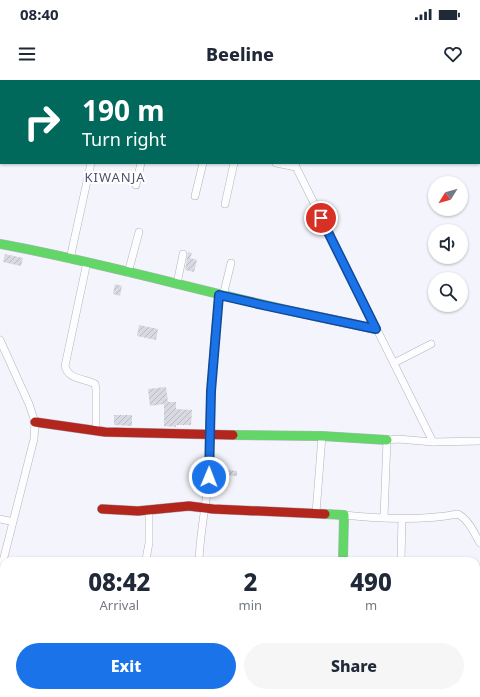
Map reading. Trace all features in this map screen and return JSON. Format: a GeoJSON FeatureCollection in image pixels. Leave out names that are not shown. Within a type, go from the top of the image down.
{"type":"FeatureCollection","features":[{"type":"Feature","properties":{"kind":"street"},"geometry":{"type":"LineString","coordinates":[[70,259],[91,164]]}},
{"type":"Feature","properties":{"kind":"street"},"geometry":{"type":"LineString","coordinates":[[136,185],[141,164]]}},
{"type":"Feature","properties":{"kind":"street"},"geometry":{"type":"LineString","coordinates":[[195,196],[203,164]]}},
{"type":"Feature","properties":{"kind":"street"},"geometry":{"type":"LineString","coordinates":[[225,204],[234,164]]}},
{"type":"Feature","properties":{"kind":"street"},"geometry":{"type":"LineString","coordinates":[[295,165],[433,442]]}},
{"type":"Feature","properties":{"kind":"street"},"geometry":{"type":"LineString","coordinates":[[128,272],[139,232]]}},
{"type":"Feature","properties":{"kind":"street"},"geometry":{"type":"LineString","coordinates":[[0,244],[49,253],[267,306],[376,329]]}},
{"type":"Feature","properties":{"kind":"street"},"geometry":{"type":"LineString","coordinates":[[177,284],[183,254]]}},
{"type":"Feature","properties":{"kind":"street"},"geometry":{"type":"LineString","coordinates":[[87,262],[65,366],[66,371],[70,375],[95,384],[96,431]]}},
{"type":"Feature","properties":{"kind":"street"},"geometry":{"type":"LineString","coordinates":[[199,557],[209,477],[209,436],[213,358],[221,295],[231,263]]}},
{"type":"Feature","properties":{"kind":"street"},"geometry":{"type":"LineString","coordinates":[[0,340],[29,404],[35,422],[34,440],[4,557]]}},
{"type":"Feature","properties":{"kind":"street"},"geometry":{"type":"LineString","coordinates":[[394,363],[431,344]]}},
{"type":"Feature","properties":{"kind":"street"},"geometry":{"type":"LineString","coordinates":[[35,422],[96,431],[173,432],[209,436],[322,436],[433,442],[480,441]]}},
{"type":"Feature","properties":{"kind":"street"},"geometry":{"type":"LineString","coordinates":[[316,513],[322,436]]}},
{"type":"Feature","properties":{"kind":"street"},"geometry":{"type":"LineString","coordinates":[[384,517],[388,440]]}},
{"type":"Feature","properties":{"kind":"street"},"geometry":{"type":"LineString","coordinates":[[102,509],[149,510],[188,505],[213,509],[402,518],[422,518],[458,514],[463,517],[480,543]]}},
{"type":"Feature","properties":{"kind":"street"},"geometry":{"type":"LineString","coordinates":[[146,557],[149,510]]}},
{"type":"Feature","properties":{"kind":"street"},"geometry":{"type":"LineString","coordinates":[[343,557],[344,515]]}},
{"type":"Feature","properties":{"kind":"street"},"geometry":{"type":"LineString","coordinates":[[401,557],[402,518]]}},
{"type":"Feature","properties":{"kind":"street"},"geometry":{"type":"LineString","coordinates":[[0,519],[13,522]]}},
{"type":"Feature","properties":{"kind":"building"},"geometry":{"type":"Polygon","coordinates":[[[188,252],[192,253],[190,258],[197,260],[194,272],[185,270],[188,252]]]}},
{"type":"Feature","properties":{"kind":"building"},"geometry":{"type":"Polygon","coordinates":[[[5,254],[23,258],[21,266],[3,262],[5,254]]]}},
{"type":"Feature","properties":{"kind":"building"},"geometry":{"type":"Polygon","coordinates":[[[115,284],[122,286],[120,296],[113,294],[115,284]]]}},
{"type":"Feature","properties":{"kind":"building"},"geometry":{"type":"Polygon","coordinates":[[[139,325],[158,329],[156,340],[137,336],[139,325]]]}},
{"type":"Feature","properties":{"kind":"building"},"geometry":{"type":"Polygon","coordinates":[[[166,387],[168,402],[176,402],[176,409],[192,410],[191,425],[176,425],[176,427],[164,426],[164,404],[150,406],[148,389],[166,387]]]}},
{"type":"Feature","properties":{"kind":"building"},"geometry":{"type":"Polygon","coordinates":[[[114,415],[132,415],[132,426],[114,425],[114,415]]]}},
{"type":"Feature","properties":{"kind":"building"},"geometry":{"type":"Polygon","coordinates":[[[216,469],[237,471],[237,476],[216,475],[216,469]]]}},
{"type":"Feature","properties":{"kind":"traffic: fast"},"geometry":{"type":"LineString","coordinates":[[0,244],[79,260],[315,316]]}},
{"type":"Feature","properties":{"kind":"traffic: fast"},"geometry":{"type":"LineString","coordinates":[[233,435],[322,436],[387,440]]}},
{"type":"Feature","properties":{"kind":"traffic: fast"},"geometry":{"type":"LineString","coordinates":[[325,514],[344,515],[343,557]]}},
{"type":"Feature","properties":{"kind":"traffic: slow"},"geometry":{"type":"LineString","coordinates":[[315,316],[376,329]]}},
{"type":"Feature","properties":{"kind":"traffic: jam"},"geometry":{"type":"LineString","coordinates":[[35,422],[105,432],[233,435]]}},
{"type":"Feature","properties":{"kind":"traffic: jam"},"geometry":{"type":"LineString","coordinates":[[102,509],[138,511],[189,506],[213,509],[325,514]]}},
{"type":"Feature","properties":{"kind":"district","name":"KIWANJA"},"geometry":{"type":"Point","coordinates":[115,177]}},
{"type":"Feature","properties":{"kind":"route"},"geometry":{"type":"LineString","coordinates":[[209,477],[211,391],[219,295],[376,329],[321,218]]}}]}
